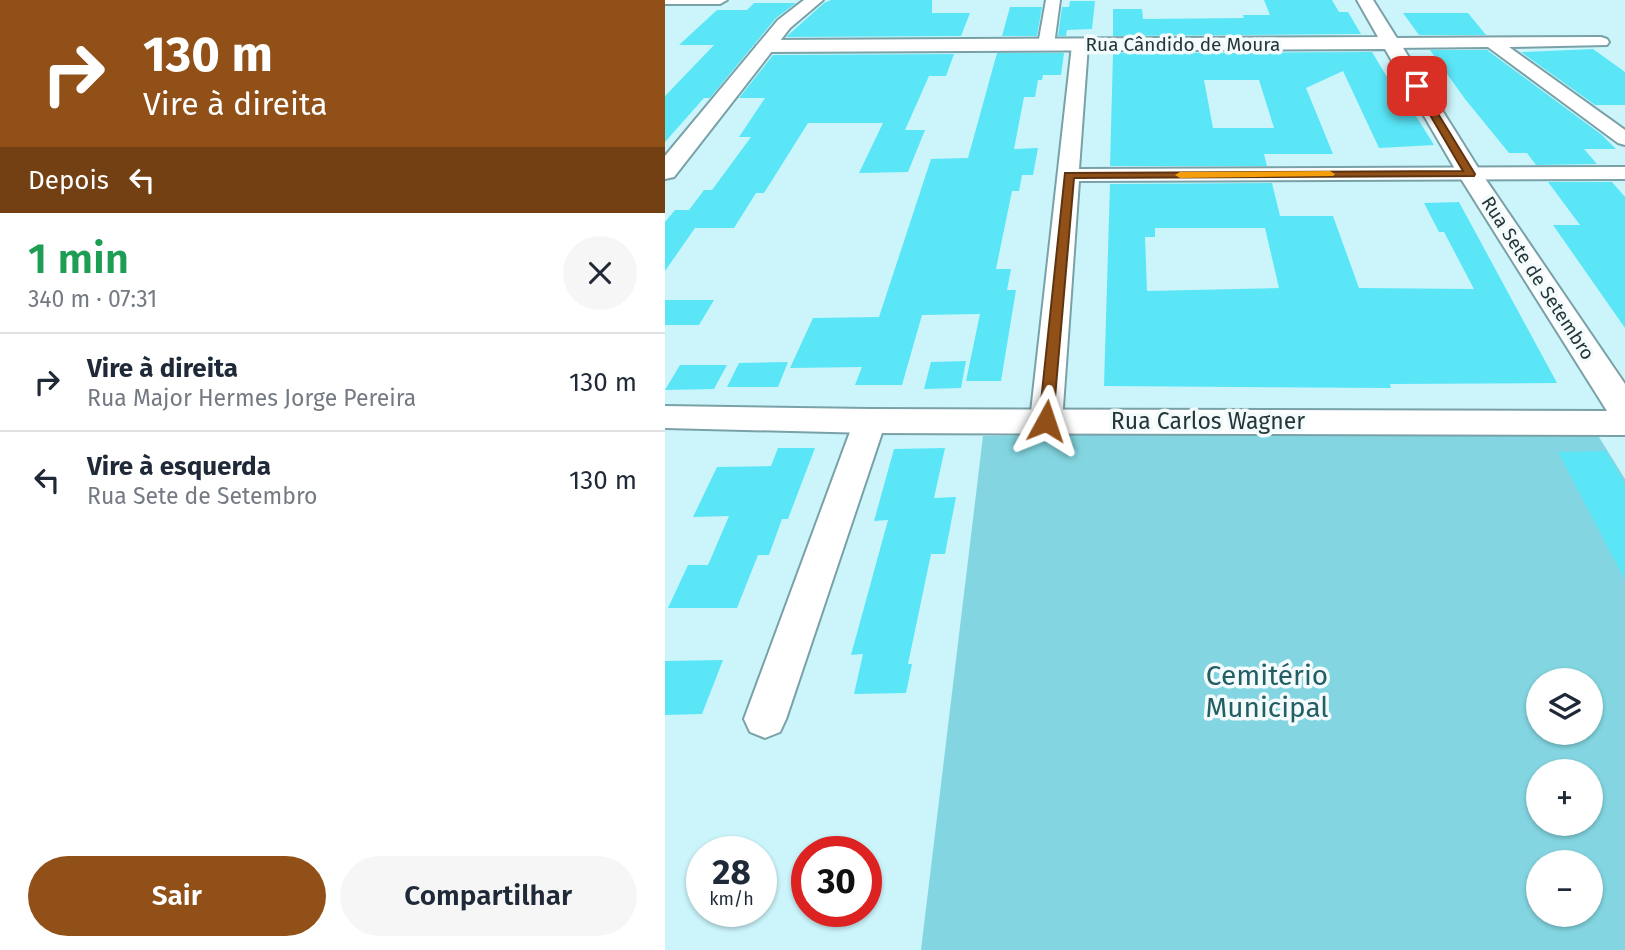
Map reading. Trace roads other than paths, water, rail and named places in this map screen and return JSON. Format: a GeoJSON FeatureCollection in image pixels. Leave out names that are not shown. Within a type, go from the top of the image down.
{"type":"FeatureCollection","features":[{"type":"Feature","properties":{"kind":"street"},"geometry":{"type":"LineString","coordinates":[[665,0],[720,0]]}},
{"type":"Feature","properties":{"kind":"street"},"geometry":{"type":"LineString","coordinates":[[665,172],[784,24],[815,0]]}},
{"type":"Feature","properties":{"kind":"street"},"geometry":{"type":"LineString","coordinates":[[1046,45],[1053,0]]}},
{"type":"Feature","properties":{"kind":"street","name":"Rua Sete de Setembro"},"geometry":{"type":"LineString","coordinates":[[1364,0],[1470,174],[1625,411]]}},
{"type":"Feature","properties":{"kind":"street","name":"Rua Cândido de Moura"},"geometry":{"type":"LineString","coordinates":[[766,46],[1601,43]]}},
{"type":"Feature","properties":{"kind":"street"},"geometry":{"type":"LineString","coordinates":[[1494,44],[1625,139]]}},
{"type":"Feature","properties":{"kind":"street"},"geometry":{"type":"LineString","coordinates":[[1046,421],[1080,45]]}},
{"type":"Feature","properties":{"kind":"street"},"geometry":{"type":"LineString","coordinates":[[1069,175],[1625,173]]}},
{"type":"Feature","properties":{"kind":"street","name":"Rua Carlos Wagner"},"geometry":{"type":"LineString","coordinates":[[665,417],[870,421],[1625,423]]}},
{"type":"Feature","properties":{"kind":"street"},"geometry":{"type":"LineString","coordinates":[[765,719],[870,421]]}},
{"type":"Feature","properties":{"kind":"park label","name":"Cemitério Municipal"},"geometry":{"type":"Point","coordinates":[1267,691]}}]}
